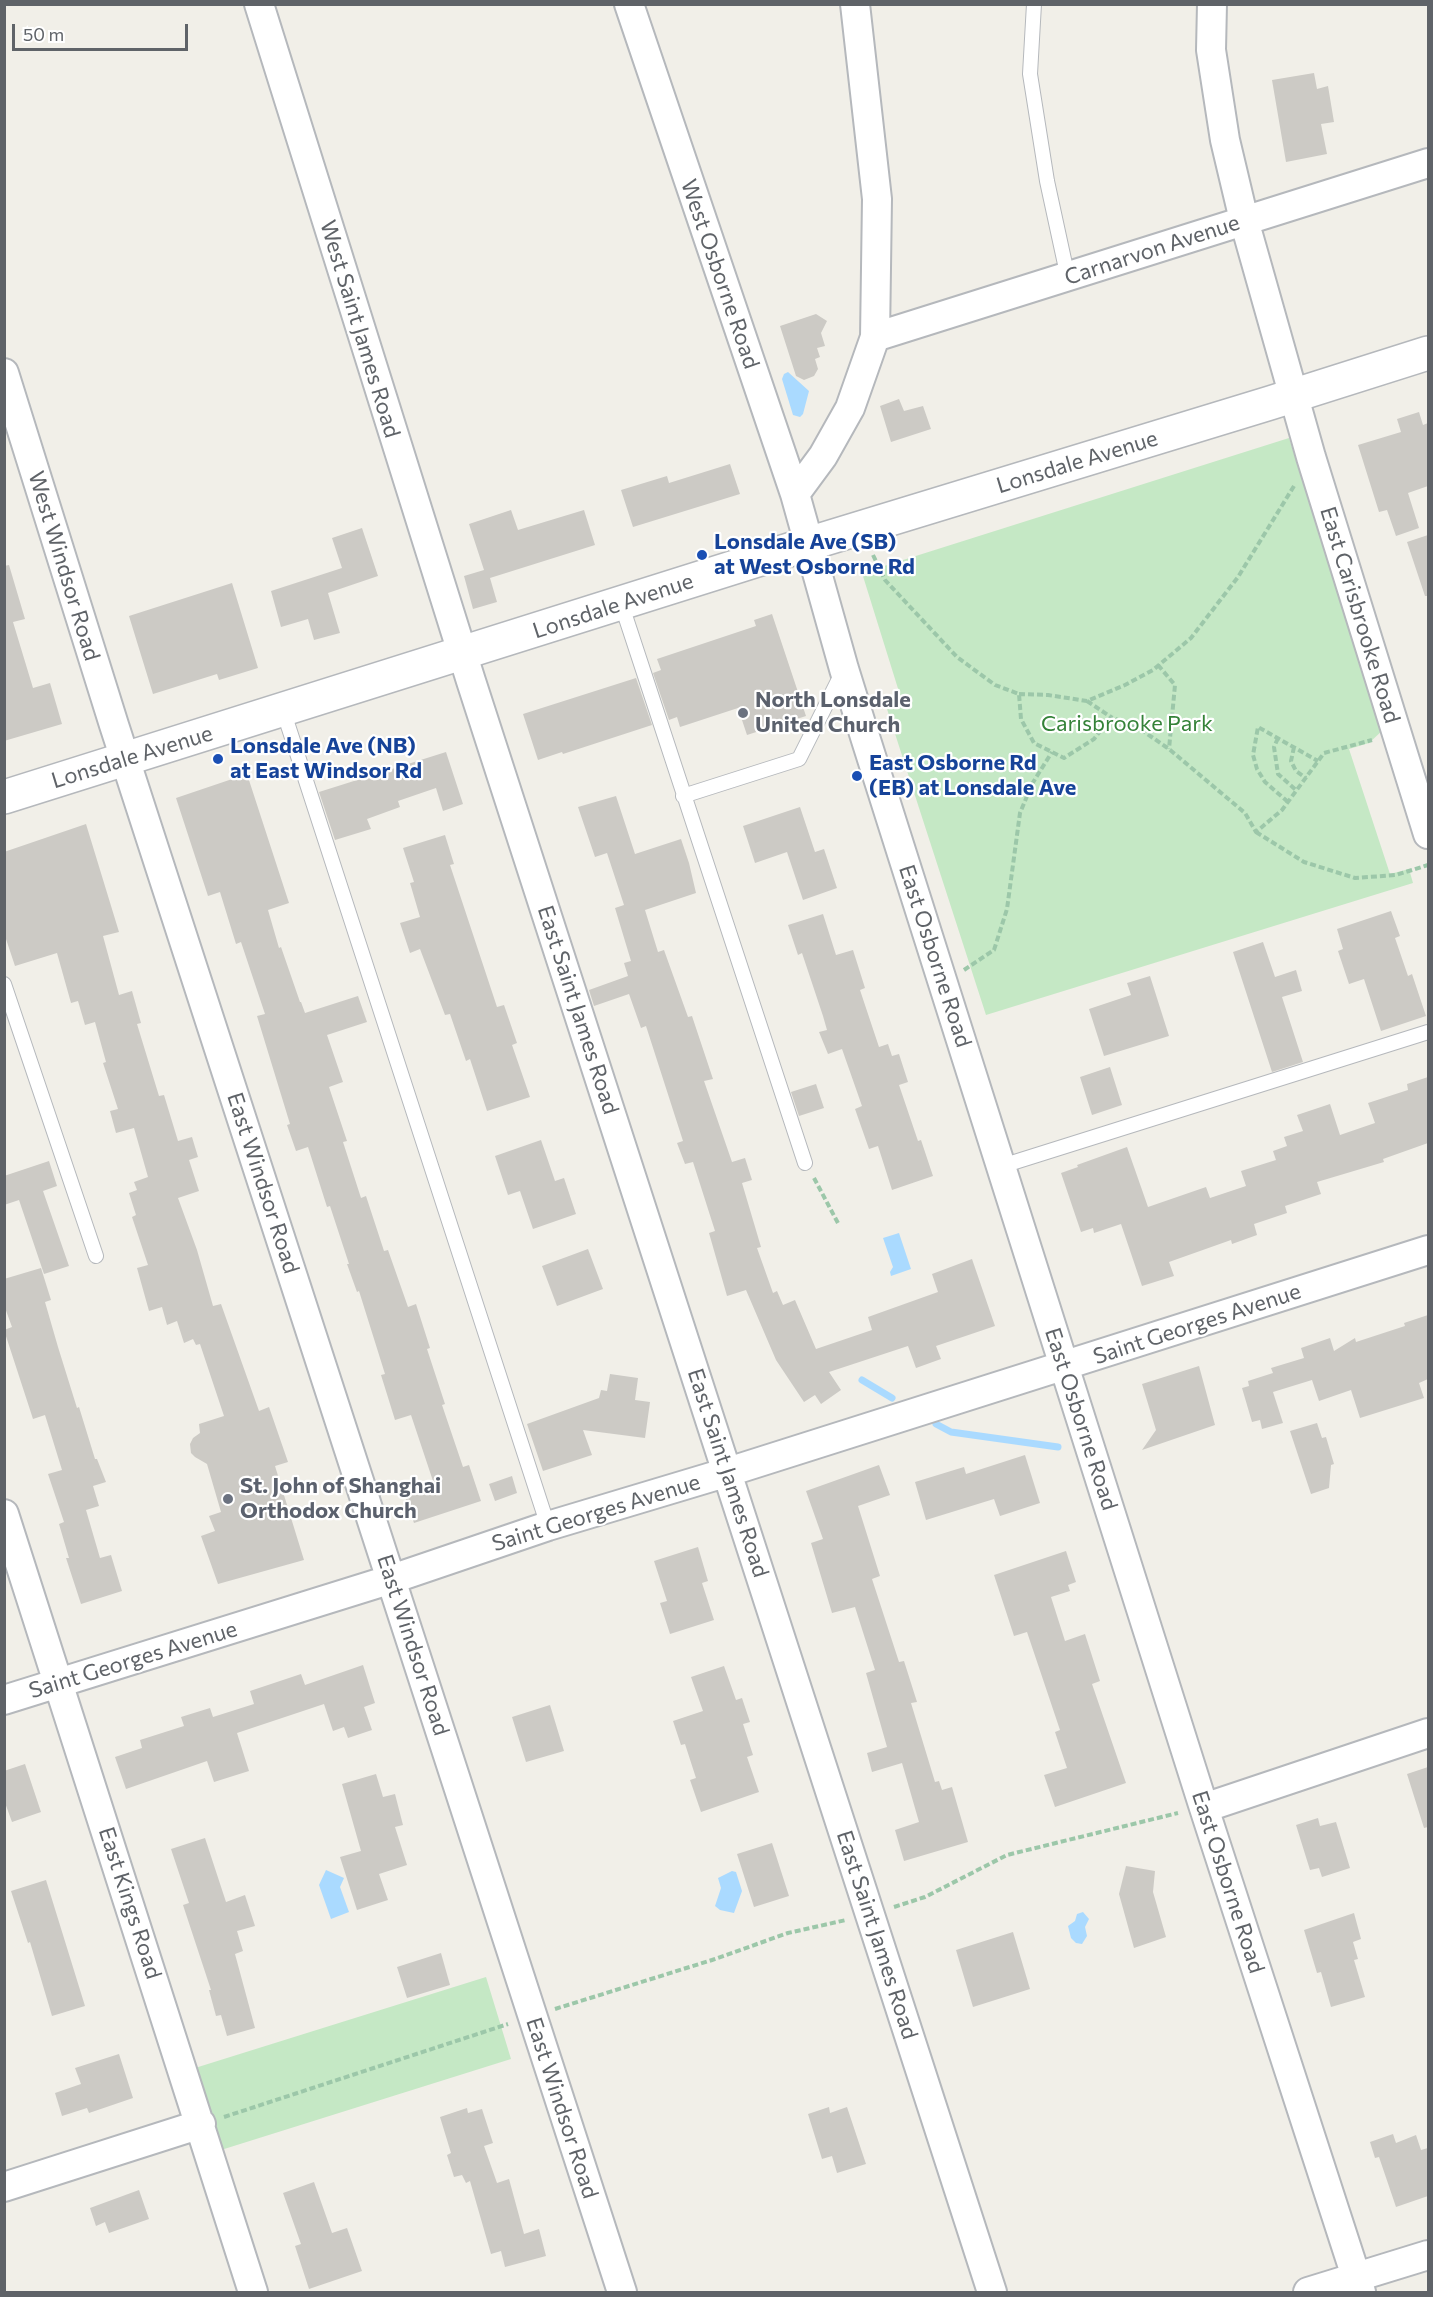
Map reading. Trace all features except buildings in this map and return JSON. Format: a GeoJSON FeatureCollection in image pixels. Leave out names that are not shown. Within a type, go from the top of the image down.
{"type":"FeatureCollection","features":[{"type":"Feature","properties":{"kind":"street","name":"West Saint James Road"},"geometry":{"type":"LineString","coordinates":[[259,4],[462,653]]}},
{"type":"Feature","properties":{"kind":"street","name":"West Osborne Road"},"geometry":{"type":"LineString","coordinates":[[629,4],[795,494],[808,544]]}},
{"type":"Feature","properties":{"kind":"street"},"geometry":{"type":"LineString","coordinates":[[795,494],[823,456],[850,408],[875,337],[877,199],[855,4]]}},
{"type":"Feature","properties":{"kind":"street","name":"East Carisbrooke Road"},"geometry":{"type":"LineString","coordinates":[[1212,4],[1211,50],[1224,140],[1244,220],[1311,457],[1428,834]]}},
{"type":"Feature","properties":{"kind":"street","name":"Carnarvon Avenue"},"geometry":{"type":"LineString","coordinates":[[875,337],[1428,163]]}},
{"type":"Feature","properties":{"kind":"street","name":"Lonsdale Avenue"},"geometry":{"type":"LineString","coordinates":[[4,797],[808,544],[1428,353]]}},
{"type":"Feature","properties":{"kind":"street","name":"West Windsor Road"},"geometry":{"type":"LineString","coordinates":[[4,373],[124,758]]}},
{"type":"Feature","properties":{"kind":"street","name":"East Osborne Road"},"geometry":{"type":"LineString","coordinates":[[808,544],[844,669],[1204,1808],[1359,2285]]}},
{"type":"Feature","properties":{"kind":"street","name":"East Saint James Road"},"geometry":{"type":"LineString","coordinates":[[462,653],[992,2292]]}},
{"type":"Feature","properties":{"kind":"street","name":"East Windsor Road"},"geometry":{"type":"LineString","coordinates":[[124,758],[622,2292]]}},
{"type":"Feature","properties":{"kind":"street","name":"Saint Georges Avenue"},"geometry":{"type":"LineString","coordinates":[[4,1700],[392,1579],[548,1526],[1065,1367],[1428,1250]]}},
{"type":"Feature","properties":{"kind":"street","name":"East Kings Road"},"geometry":{"type":"LineString","coordinates":[[4,1514],[60,1683],[253,2292]]}},
{"type":"Feature","properties":{"kind":"street"},"geometry":{"type":"LineString","coordinates":[[1204,1808],[1428,1733]]}},
{"type":"Feature","properties":{"kind":"street"},"geometry":{"type":"LineString","coordinates":[[4,2187],[201,2124]]}},
{"type":"Feature","properties":{"kind":"street"},"geometry":{"type":"LineString","coordinates":[[1308,2292],[1359,2285],[1428,2255]]}},
{"type":"Feature","properties":{"kind":"lane"},"geometry":{"type":"LineString","coordinates":[[1034,4],[1030,74],[1047,182],[1068,278]]}},
{"type":"Feature","properties":{"kind":"lane"},"geometry":{"type":"LineString","coordinates":[[621,603],[805,1162]]}},
{"type":"Feature","properties":{"kind":"lane"},"geometry":{"type":"LineString","coordinates":[[683,796],[799,759],[844,669]]}},
{"type":"Feature","properties":{"kind":"lane"},"geometry":{"type":"LineString","coordinates":[[283,710],[548,1526]]}},
{"type":"Feature","properties":{"kind":"lane"},"geometry":{"type":"LineString","coordinates":[[4,984],[96,1256]]}},
{"type":"Feature","properties":{"kind":"lane"},"geometry":{"type":"LineString","coordinates":[[1002,1166],[1428,1032]]}},
{"type":"Feature","properties":{"kind":"path"},"geometry":{"type":"LineString","coordinates":[[1087,700],[1125,685],[1158,665],[1191,638],[1238,577],[1311,457]]}},
{"type":"Feature","properties":{"kind":"path"},"geometry":{"type":"LineString","coordinates":[[873,555],[885,580],[957,657],[995,685],[1019,694],[1087,700],[1111,717],[1143,731],[1245,813],[1256,832],[1304,862],[1355,878],[1396,875],[1428,865]]}},
{"type":"Feature","properties":{"kind":"path"},"geometry":{"type":"LineString","coordinates":[[1158,665],[1175,685],[1169,750]]}},
{"type":"Feature","properties":{"kind":"path"},"geometry":{"type":"LineString","coordinates":[[1019,694],[1021,719],[1034,743],[1064,758],[1094,739],[1111,717]]}},
{"type":"Feature","properties":{"kind":"path"},"geometry":{"type":"LineString","coordinates":[[1288,802],[1265,782],[1257,769],[1253,755],[1258,726],[1318,761]]}},
{"type":"Feature","properties":{"kind":"path"},"geometry":{"type":"LineString","coordinates":[[1256,832],[1268,824],[1288,802],[1324,753],[1397,733]]}},
{"type":"Feature","properties":{"kind":"path"},"geometry":{"type":"LineString","coordinates":[[1278,738],[1274,747],[1278,774],[1296,790]]}},
{"type":"Feature","properties":{"kind":"path"},"geometry":{"type":"LineString","coordinates":[[1294,747],[1291,761],[1296,771],[1306,778]]}},
{"type":"Feature","properties":{"kind":"path"},"geometry":{"type":"LineString","coordinates":[[943,983],[994,950],[1007,909],[1020,813],[1032,784],[1052,752]]}},
{"type":"Feature","properties":{"kind":"path"},"geometry":{"type":"LineString","coordinates":[[805,1162],[839,1225]]}},
{"type":"Feature","properties":{"kind":"path"},"geometry":{"type":"LineString","coordinates":[[201,2124],[532,2016]]}},
{"type":"Feature","properties":{"kind":"green space","name":"Carisbrooke Park"},"geometry":{"type":"Polygon","coordinates":[[[1289,438],[1383,730],[1369,743],[1349,749],[1390,874],[1409,869],[1413,883],[986,1015],[887,709],[900,695],[862,573],[1289,438]]]}},
{"type":"Feature","properties":{"kind":"green space"},"geometry":{"type":"Polygon","coordinates":[[[486,1977],[511,2059],[221,2150],[195,2068],[486,1977]]]}},
{"type":"Feature","properties":{"kind":"water"},"geometry":{"type":"Polygon","coordinates":[[[788,372],[809,391],[803,414],[800,417],[793,415],[782,379],[788,372]]]}},
{"type":"Feature","properties":{"kind":"water"},"geometry":{"type":"Polygon","coordinates":[[[899,1233],[911,1269],[891,1276],[890,1272],[893,1267],[883,1238],[899,1233]]]}},
{"type":"Feature","properties":{"kind":"water"},"geometry":{"type":"Polygon","coordinates":[[[326,1870],[344,1878],[340,1887],[349,1912],[331,1919],[319,1885],[326,1870]]]}},
{"type":"Feature","properties":{"kind":"water"},"geometry":{"type":"Polygon","coordinates":[[[732,1871],[736,1872],[742,1891],[734,1913],[720,1910],[715,1906],[721,1888],[718,1878],[732,1871]]]}},
{"type":"Feature","properties":{"kind":"water"},"geometry":{"type":"Polygon","coordinates":[[[1083,1912],[1089,1919],[1085,1927],[1087,1936],[1082,1944],[1076,1943],[1071,1938],[1068,1926],[1075,1921],[1077,1914],[1083,1912]]]}},
{"type":"Feature","properties":{"kind":"waterway"},"geometry":{"type":"LineString","coordinates":[[862,1380],[892,1398]]}},
{"type":"Feature","properties":{"kind":"waterway"},"geometry":{"type":"LineString","coordinates":[[936,1424],[951,1432],[1058,1447]]}},
{"type":"Feature","properties":{"kind":"place","name":"Lonsdale Ave (SB) at West Osborne Rd"},"geometry":{"type":"Point","coordinates":[702,555]}},
{"type":"Feature","properties":{"kind":"place","name":"North Lonsdale United Church"},"geometry":{"type":"Point","coordinates":[743,713]}},
{"type":"Feature","properties":{"kind":"place","name":"Lonsdale Ave (NB) at East Windsor Rd"},"geometry":{"type":"Point","coordinates":[218,759]}},
{"type":"Feature","properties":{"kind":"place","name":"East Osborne Rd (EB) at Lonsdale Ave"},"geometry":{"type":"Point","coordinates":[857,776]}},
{"type":"Feature","properties":{"kind":"place","name":"St. John of Shanghai Orthodox Church"},"geometry":{"type":"Point","coordinates":[228,1499]}}]}
